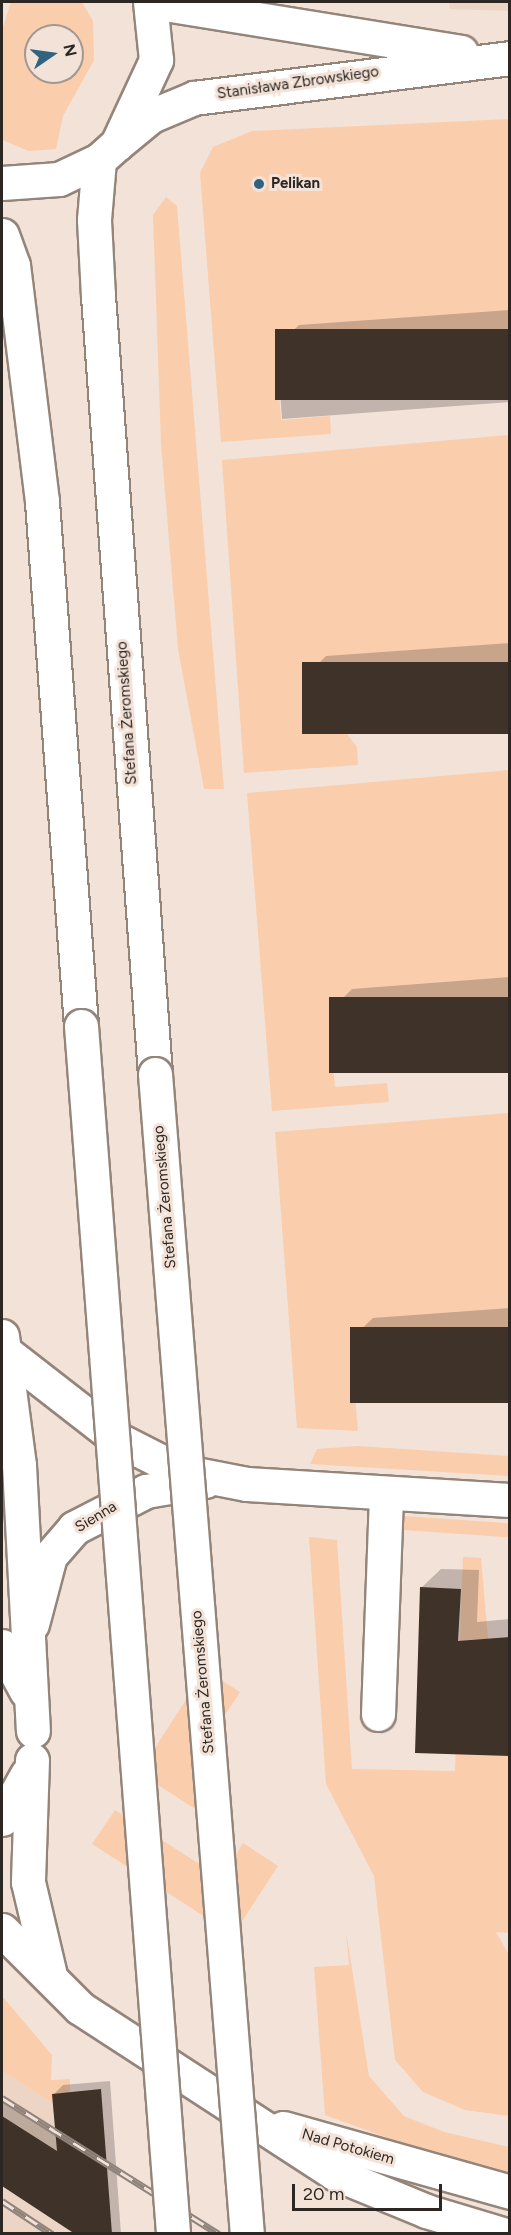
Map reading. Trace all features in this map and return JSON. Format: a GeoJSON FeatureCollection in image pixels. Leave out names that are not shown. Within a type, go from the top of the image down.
{"type":"FeatureCollection","features":[{"type":"Feature","properties":{"kind":"main road","name":"Stanisława Zbrowskiego"},"geometry":{"type":"LineString","coordinates":[[151,2],[501,58]]}},
{"type":"Feature","properties":{"kind":"main road","name":"Stefana Żeromskiego"},"geometry":{"type":"LineString","coordinates":[[151,2],[156,60],[108,152],[94,220],[155,1074],[247,2234]]}},
{"type":"Feature","properties":{"kind":"main road","name":"Stanisława Zbrowskiego"},"geometry":{"type":"LineString","coordinates":[[108,152],[151,116],[194,98],[501,58]]}},
{"type":"Feature","properties":{"kind":"main road"},"geometry":{"type":"LineString","coordinates":[[2,183],[40,184],[108,152]]}},
{"type":"Feature","properties":{"kind":"main road"},"geometry":{"type":"LineString","coordinates":[[2,235],[13,265],[42,502],[173,2234]]}},
{"type":"Feature","properties":{"kind":"main road"},"geometry":{"type":"LineString","coordinates":[[2,1819],[19,1796],[33,1746],[15,1652],[20,1480],[3,1343]]}},
{"type":"Feature","properties":{"kind":"main road","name":"Sienna"},"geometry":{"type":"LineString","coordinates":[[3,1343],[117,1439],[180,1471],[218,1479],[386,1494],[510,1500]]}},
{"type":"Feature","properties":{"kind":"main road","name":"Sienna"},"geometry":{"type":"LineString","coordinates":[[15,1652],[50,1556],[64,1538],[89,1518],[146,1491],[218,1479]]}},
{"type":"Feature","properties":{"kind":"main road"},"geometry":{"type":"LineString","coordinates":[[2,1512],[20,1480]]}},
{"type":"Feature","properties":{"kind":"main road"},"geometry":{"type":"LineString","coordinates":[[378,1714],[386,1494]]}},
{"type":"Feature","properties":{"kind":"main road","name":"Nad Potokiem"},"geometry":{"type":"LineString","coordinates":[[33,1746],[28,1882],[36,1933],[53,1981]]}},
{"type":"Feature","properties":{"kind":"main road","name":"Nad Potokiem"},"geometry":{"type":"LineString","coordinates":[[2,1930],[80,2008],[142,2052],[256,2120],[334,2173],[487,2232]]}},
{"type":"Feature","properties":{"kind":"main road","name":"Nad Potokiem"},"geometry":{"type":"LineString","coordinates":[[256,2120],[510,2192]]}},
{"type":"Feature","properties":{"kind":"shaded area"},"geometry":{"type":"Polygon","coordinates":[[[11,2],[82,2],[93,21],[94,60],[84,78],[84,24],[24,24],[24,84],[81,84],[63,116],[56,149],[29,151],[2,140],[2,30],[11,2]]]}},
{"type":"Feature","properties":{"kind":"shaded area"},"geometry":{"type":"Polygon","coordinates":[[[449,2],[509,2],[509,11],[450,9],[449,2]]]}},
{"type":"Feature","properties":{"kind":"shaded area"},"geometry":{"type":"Polygon","coordinates":[[[509,119],[509,329],[276,346],[281,420],[330,416],[331,434],[221,442],[200,173],[213,147],[252,131],[509,119]]]}},
{"type":"Feature","properties":{"kind":"shaded area"},"geometry":{"type":"Polygon","coordinates":[[[166,197],[177,206],[224,789],[204,789],[178,649],[161,443],[153,215],[166,197]]]}},
{"type":"Feature","properties":{"kind":"shaded area"},"geometry":{"type":"Polygon","coordinates":[[[509,435],[509,662],[304,677],[357,747],[358,765],[244,773],[222,460],[509,435]]]}},
{"type":"Feature","properties":{"kind":"shaded area"},"geometry":{"type":"Polygon","coordinates":[[[509,770],[509,997],[329,1010],[335,1087],[387,1083],[389,1102],[272,1111],[247,793],[509,770]]]}},
{"type":"Feature","properties":{"kind":"shaded area"},"geometry":{"type":"Polygon","coordinates":[[[509,1113],[509,1327],[350,1338],[358,1431],[297,1428],[275,1132],[509,1113]]]}},
{"type":"Feature","properties":{"kind":"shaded area"},"geometry":{"type":"Polygon","coordinates":[[[358,1446],[509,1456],[509,1476],[310,1464],[317,1449],[358,1446]]]}},
{"type":"Feature","properties":{"kind":"shaded area"},"geometry":{"type":"Polygon","coordinates":[[[404,1516],[509,1523],[508,1537],[403,1530],[404,1516]]]}},
{"type":"Feature","properties":{"kind":"shaded area"},"geometry":{"type":"Polygon","coordinates":[[[309,1537],[337,1540],[352,1769],[455,1771],[463,1557],[481,1558],[497,1742],[509,1741],[509,1933],[496,1932],[509,1955],[509,2116],[465,2110],[423,2092],[395,2060],[374,1876],[326,1784],[309,1537]]]}},
{"type":"Feature","properties":{"kind":"shaded area"},"geometry":{"type":"Polygon","coordinates":[[[205,1670],[240,1692],[195,1761],[229,1783],[208,1817],[139,1773],[205,1670]]]}},
{"type":"Feature","properties":{"kind":"shaded area"},"geometry":{"type":"Polygon","coordinates":[[[115,1810],[221,1878],[243,1843],[278,1866],[233,1935],[92,1844],[115,1810]]]}},
{"type":"Feature","properties":{"kind":"shaded area"},"geometry":{"type":"Polygon","coordinates":[[[346,1931],[369,2076],[404,2116],[444,2132],[509,2147],[509,2173],[435,2155],[325,2115],[314,1967],[349,1965],[346,1931]]]}},
{"type":"Feature","properties":{"kind":"shaded area"},"geometry":{"type":"Polygon","coordinates":[[[2,1996],[52,2055],[51,2080],[70,2079],[69,2113],[2,2071],[2,1996]]]}},
{"type":"Feature","properties":{"kind":"shaded area"},"geometry":{"type":"Polygon","coordinates":[[[2,2071],[69,2113],[79,2233],[2,2233],[2,2071]]]}},
{"type":"Feature","properties":{"kind":"building"},"geometry":{"type":"Polygon","coordinates":[[[275,329],[510,329],[510,400],[275,400],[275,329]]]}},
{"type":"Feature","properties":{"kind":"building"},"geometry":{"type":"Polygon","coordinates":[[[302,662],[510,662],[510,734],[302,734],[302,662]]]}},
{"type":"Feature","properties":{"kind":"building"},"geometry":{"type":"Polygon","coordinates":[[[329,997],[510,997],[510,1073],[329,1073],[329,997]]]}},
{"type":"Feature","properties":{"kind":"building"},"geometry":{"type":"Polygon","coordinates":[[[350,1327],[510,1327],[510,1403],[350,1403],[350,1327]]]}},
{"type":"Feature","properties":{"kind":"building"},"geometry":{"type":"Polygon","coordinates":[[[420,1587],[461,1589],[458,1641],[510,1637],[510,1756],[415,1753],[420,1587]]]}},
{"type":"Feature","properties":{"kind":"building"},"geometry":{"type":"Polygon","coordinates":[[[101,2089],[112,2234],[75,2234],[2,2186],[2,2116],[57,2151],[52,2094],[101,2089]]]}},
{"type":"Feature","properties":{"kind":"railway"},"geometry":{"type":"LineString","coordinates":[[2,2098],[219,2234]]}},
{"type":"Feature","properties":{"kind":"railway"},"geometry":{"type":"LineString","coordinates":[[2,2201],[52,2234]]}},
{"type":"Feature","properties":{"kind":"place","name":"Pelikan"},"geometry":{"type":"Point","coordinates":[259,184]}}]}
